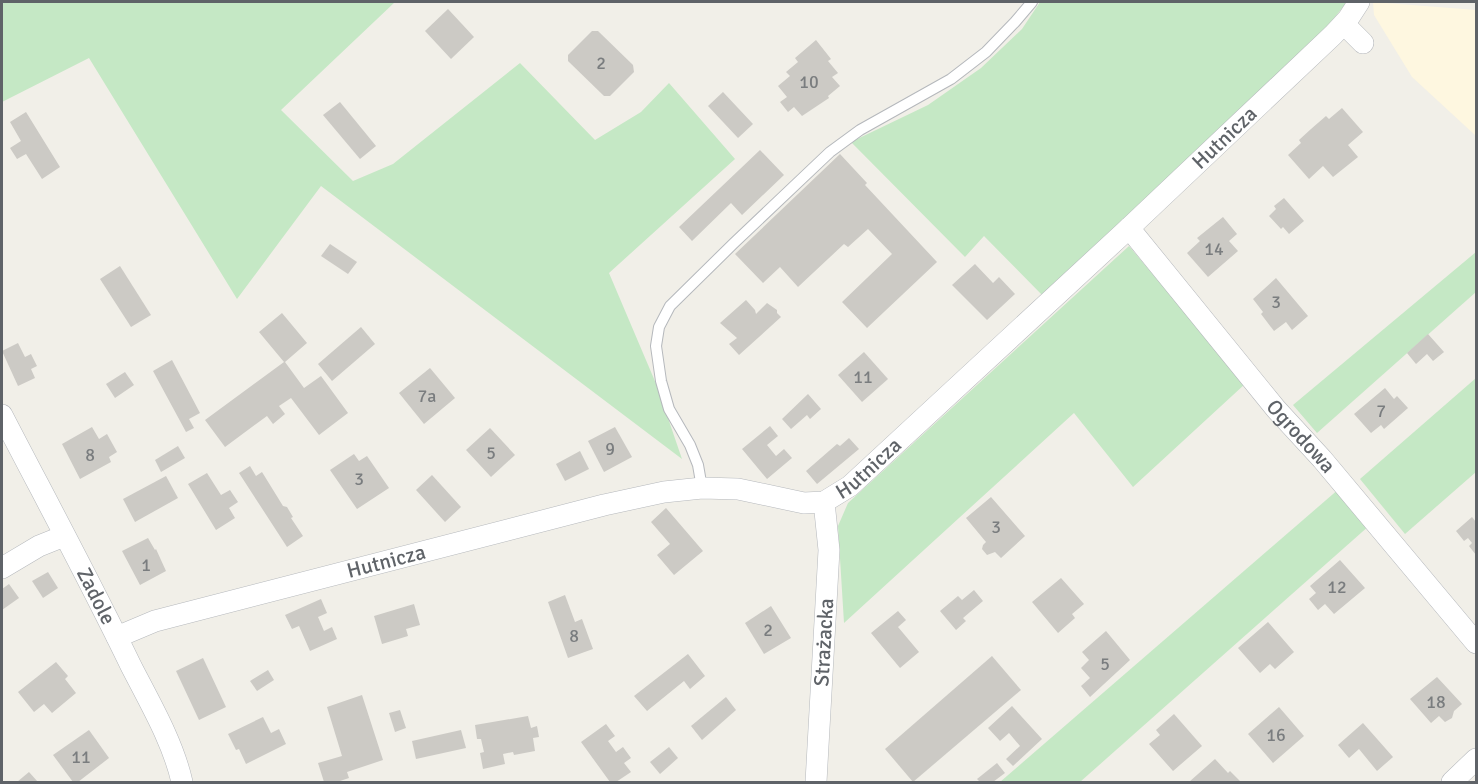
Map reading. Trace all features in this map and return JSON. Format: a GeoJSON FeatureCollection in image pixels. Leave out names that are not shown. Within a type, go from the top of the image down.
{"type":"FeatureCollection","features":[{"type":"Feature","properties":{"kind":"street","name":"Hutnicza"},"geometry":{"type":"LineString","coordinates":[[117,637],[155,621],[604,505],[664,492],[702,488],[738,489],[804,503],[824,502],[850,486],[1129,228],[1344,24],[1359,2]]}},
{"type":"Feature","properties":{"kind":"street"},"geometry":{"type":"LineString","coordinates":[[1344,24],[1363,43]]}},
{"type":"Feature","properties":{"kind":"street","name":"Ogrodowa"},"geometry":{"type":"LineString","coordinates":[[1129,228],[1276,409],[1322,459],[1476,643]]}},
{"type":"Feature","properties":{"kind":"street","name":"Zadole"},"geometry":{"type":"LineString","coordinates":[[2,415],[117,637],[162,729],[182,783]]}},
{"type":"Feature","properties":{"kind":"street","name":"Strażacka"},"geometry":{"type":"LineString","coordinates":[[816,783],[830,550],[824,502]]}},
{"type":"Feature","properties":{"kind":"street"},"geometry":{"type":"LineString","coordinates":[[2,568],[39,546],[64,536]]}},
{"type":"Feature","properties":{"kind":"street"},"geometry":{"type":"LineString","coordinates":[[1452,783],[1476,759]]}},
{"type":"Feature","properties":{"kind":"lane"},"geometry":{"type":"LineString","coordinates":[[702,488],[698,465],[690,445],[669,409],[661,381],[656,346],[659,327],[670,306],[830,152],[860,130],[951,79],[986,52],[1032,2]]}},
{"type":"Feature","properties":{"kind":"shaded area"},"geometry":{"type":"Polygon","coordinates":[[[1373,2],[1476,10],[1476,136],[1412,77],[1374,15],[1373,2]]]}},
{"type":"Feature","properties":{"kind":"green space"},"geometry":{"type":"Polygon","coordinates":[[[2,2],[395,2],[281,110],[353,181],[393,164],[520,63],[595,140],[641,112],[669,83],[735,159],[609,273],[657,386],[682,459],[321,186],[237,299],[89,58],[2,102],[2,2]]]}},
{"type":"Feature","properties":{"kind":"green space"},"geometry":{"type":"Polygon","coordinates":[[[1040,2],[1347,2],[1323,32],[1044,297],[984,236],[965,257],[851,142],[928,105],[981,68],[1022,29],[1040,2]]]}},
{"type":"Feature","properties":{"kind":"green space"},"geometry":{"type":"Polygon","coordinates":[[[1129,246],[1245,384],[1133,487],[1074,413],[844,623],[838,526],[848,503],[1129,246]]]}},
{"type":"Feature","properties":{"kind":"green space"},"geometry":{"type":"Polygon","coordinates":[[[1476,252],[1476,292],[1317,433],[1293,405],[1476,252]]]}},
{"type":"Feature","properties":{"kind":"green space"},"geometry":{"type":"Polygon","coordinates":[[[1476,378],[1476,472],[1405,534],[1360,479],[1476,378]]]}},
{"type":"Feature","properties":{"kind":"green space"},"geometry":{"type":"Polygon","coordinates":[[[1340,488],[1370,525],[1080,782],[1000,782],[1340,488]]]}},
{"type":"Feature","properties":{"kind":"building"},"geometry":{"type":"Polygon","coordinates":[[[448,9],[474,37],[451,59],[425,31],[448,9]]]}},
{"type":"Feature","properties":{"kind":"building"},"geometry":{"type":"Polygon","coordinates":[[[592,31],[598,31],[633,65],[634,72],[610,96],[604,96],[568,61],[568,55],[592,31]]]}},
{"type":"Feature","properties":{"kind":"building"},"geometry":{"type":"Polygon","coordinates":[[[816,40],[831,59],[828,61],[838,73],[832,77],[840,86],[828,96],[829,98],[802,116],[794,107],[788,112],[780,102],[787,97],[778,86],[790,76],[786,72],[798,62],[795,58],[816,40]]]}},
{"type":"Feature","properties":{"kind":"building"},"geometry":{"type":"Polygon","coordinates":[[[723,92],[753,124],[738,138],[708,106],[723,92]]]}},
{"type":"Feature","properties":{"kind":"building"},"geometry":{"type":"Polygon","coordinates":[[[340,102],[376,146],[360,159],[323,115],[340,102]]]}},
{"type":"Feature","properties":{"kind":"building"},"geometry":{"type":"Polygon","coordinates":[[[1342,108],[1363,132],[1348,145],[1358,157],[1333,177],[1323,166],[1309,179],[1288,155],[1311,129],[1326,116],[1329,119],[1342,108]]]}},
{"type":"Feature","properties":{"kind":"building"},"geometry":{"type":"Polygon","coordinates":[[[26,112],[60,167],[42,179],[26,154],[17,159],[10,148],[21,141],[10,122],[26,112]]]}},
{"type":"Feature","properties":{"kind":"building"},"geometry":{"type":"Polygon","coordinates":[[[760,150],[784,175],[742,215],[731,203],[692,241],[679,227],[760,150]]]}},
{"type":"Feature","properties":{"kind":"building"},"geometry":{"type":"Polygon","coordinates":[[[840,154],[867,183],[865,185],[937,262],[867,328],[842,302],[892,254],[868,229],[848,247],[844,244],[798,287],[780,267],[763,283],[735,254],[840,154]]]}},
{"type":"Feature","properties":{"kind":"building"},"geometry":{"type":"Polygon","coordinates":[[[1284,198],[1304,221],[1289,234],[1269,216],[1276,209],[1274,206],[1284,198]]]}},
{"type":"Feature","properties":{"kind":"building"},"geometry":{"type":"Polygon","coordinates":[[[1223,217],[1237,234],[1229,241],[1238,251],[1208,277],[1187,253],[1200,241],[1197,238],[1223,217]]]}},
{"type":"Feature","properties":{"kind":"building"},"geometry":{"type":"Polygon","coordinates":[[[330,244],[357,262],[348,274],[321,256],[330,244]]]}},
{"type":"Feature","properties":{"kind":"building"},"geometry":{"type":"Polygon","coordinates":[[[975,264],[993,283],[999,277],[1015,294],[987,320],[952,285],[975,264]]]}},
{"type":"Feature","properties":{"kind":"building"},"geometry":{"type":"Polygon","coordinates":[[[120,266],[151,315],[131,327],[100,279],[120,266]]]}},
{"type":"Feature","properties":{"kind":"building"},"geometry":{"type":"Polygon","coordinates":[[[1276,278],[1308,316],[1292,330],[1286,322],[1274,331],[1253,299],[1276,278]]]}},
{"type":"Feature","properties":{"kind":"building"},"geometry":{"type":"Polygon","coordinates":[[[746,300],[756,314],[767,303],[777,310],[781,317],[739,355],[729,344],[737,338],[720,323],[746,300]]]}},
{"type":"Feature","properties":{"kind":"building"},"geometry":{"type":"Polygon","coordinates":[[[282,313],[307,343],[285,362],[304,388],[321,376],[348,413],[319,435],[291,398],[279,406],[285,414],[273,424],[267,416],[225,447],[205,420],[284,362],[259,332],[282,313]]]}},
{"type":"Feature","properties":{"kind":"building"},"geometry":{"type":"Polygon","coordinates":[[[361,327],[375,344],[332,381],[318,364],[361,327]]]}},
{"type":"Feature","properties":{"kind":"building"},"geometry":{"type":"Polygon","coordinates":[[[1428,334],[1444,352],[1433,361],[1427,354],[1416,364],[1407,353],[1428,334]]]}},
{"type":"Feature","properties":{"kind":"building"},"geometry":{"type":"Polygon","coordinates":[[[18,343],[25,357],[31,354],[37,366],[31,369],[35,378],[18,386],[2,351],[18,343]]]}},
{"type":"Feature","properties":{"kind":"building"},"geometry":{"type":"Polygon","coordinates":[[[864,352],[888,379],[862,402],[838,375],[864,352]]]}},
{"type":"Feature","properties":{"kind":"building"},"geometry":{"type":"Polygon","coordinates":[[[172,360],[200,413],[189,419],[194,428],[186,432],[153,371],[172,360]]]}},
{"type":"Feature","properties":{"kind":"building"},"geometry":{"type":"Polygon","coordinates":[[[430,368],[455,398],[424,424],[399,393],[430,368]]]}},
{"type":"Feature","properties":{"kind":"building"},"geometry":{"type":"Polygon","coordinates":[[[125,372],[134,385],[115,398],[106,384],[125,372]]]}},
{"type":"Feature","properties":{"kind":"building"},"geometry":{"type":"Polygon","coordinates":[[[1385,388],[1394,399],[1397,396],[1408,408],[1384,429],[1381,425],[1371,433],[1354,414],[1385,388]]]}},
{"type":"Feature","properties":{"kind":"building"},"geometry":{"type":"Polygon","coordinates":[[[808,394],[821,409],[810,419],[807,415],[791,429],[782,419],[808,394]]]}},
{"type":"Feature","properties":{"kind":"building"},"geometry":{"type":"Polygon","coordinates":[[[770,426],[778,436],[767,445],[776,456],[784,449],[792,458],[767,479],[742,449],[770,426]]]}},
{"type":"Feature","properties":{"kind":"building"},"geometry":{"type":"Polygon","coordinates":[[[92,427],[99,439],[107,434],[117,452],[109,457],[111,462],[80,479],[62,444],[92,427]]]}},
{"type":"Feature","properties":{"kind":"building"},"geometry":{"type":"Polygon","coordinates":[[[615,427],[632,457],[604,472],[588,441],[615,427]]]}},
{"type":"Feature","properties":{"kind":"building"},"geometry":{"type":"Polygon","coordinates":[[[490,428],[515,455],[491,477],[466,450],[490,428]]]}},
{"type":"Feature","properties":{"kind":"building"},"geometry":{"type":"Polygon","coordinates":[[[849,438],[859,449],[817,484],[806,471],[837,444],[840,446],[849,438]]]}},
{"type":"Feature","properties":{"kind":"building"},"geometry":{"type":"Polygon","coordinates":[[[178,446],[185,458],[161,472],[155,460],[178,446]]]}},
{"type":"Feature","properties":{"kind":"building"},"geometry":{"type":"Polygon","coordinates":[[[580,451],[589,469],[565,481],[556,464],[580,451]]]}},
{"type":"Feature","properties":{"kind":"building"},"geometry":{"type":"Polygon","coordinates":[[[354,454],[359,461],[367,456],[389,488],[357,509],[330,470],[354,454]]]}},
{"type":"Feature","properties":{"kind":"building"},"geometry":{"type":"Polygon","coordinates":[[[250,466],[256,476],[262,472],[283,506],[287,507],[293,517],[291,518],[303,536],[287,547],[239,473],[250,466]]]}},
{"type":"Feature","properties":{"kind":"building"},"geometry":{"type":"Polygon","coordinates":[[[207,473],[221,495],[230,490],[238,502],[229,508],[235,518],[216,530],[188,484],[207,473]]]}},
{"type":"Feature","properties":{"kind":"building"},"geometry":{"type":"Polygon","coordinates":[[[432,475],[461,507],[445,522],[416,490],[432,475]]]}},
{"type":"Feature","properties":{"kind":"building"},"geometry":{"type":"Polygon","coordinates":[[[166,476],[178,498],[135,522],[123,499],[166,476]]]}},
{"type":"Feature","properties":{"kind":"building"},"geometry":{"type":"Polygon","coordinates":[[[991,497],[1025,536],[1001,558],[995,552],[987,555],[982,549],[986,542],[966,518],[991,497]]]}},
{"type":"Feature","properties":{"kind":"building"},"geometry":{"type":"Polygon","coordinates":[[[666,508],[703,551],[674,575],[657,555],[670,544],[651,522],[666,508]]]}},
{"type":"Feature","properties":{"kind":"building"},"geometry":{"type":"Polygon","coordinates":[[[1472,517],[1476,522],[1476,555],[1469,546],[1472,543],[1468,538],[1464,541],[1456,531],[1472,517]]]}},
{"type":"Feature","properties":{"kind":"building"},"geometry":{"type":"Polygon","coordinates":[[[148,538],[166,571],[140,585],[122,551],[148,538]]]}},
{"type":"Feature","properties":{"kind":"building"},"geometry":{"type":"Polygon","coordinates":[[[1340,560],[1365,588],[1334,614],[1325,604],[1318,610],[1309,599],[1316,593],[1310,586],[1340,560]]]}},
{"type":"Feature","properties":{"kind":"building"},"geometry":{"type":"Polygon","coordinates":[[[48,572],[58,588],[43,598],[32,581],[48,572]]]}},
{"type":"Feature","properties":{"kind":"building"},"geometry":{"type":"Polygon","coordinates":[[[1061,578],[1084,604],[1072,614],[1075,618],[1058,633],[1032,602],[1061,578]]]}},
{"type":"Feature","properties":{"kind":"building"},"geometry":{"type":"Polygon","coordinates":[[[9,584],[19,598],[2,610],[2,589],[9,584]]]}},
{"type":"Feature","properties":{"kind":"building"},"geometry":{"type":"Polygon","coordinates":[[[974,590],[983,601],[963,618],[966,621],[956,630],[940,611],[958,596],[962,600],[974,590]]]}},
{"type":"Feature","properties":{"kind":"building"},"geometry":{"type":"Polygon","coordinates":[[[565,595],[575,622],[582,619],[593,649],[568,658],[548,602],[565,595]]]}},
{"type":"Feature","properties":{"kind":"building"},"geometry":{"type":"Polygon","coordinates":[[[321,599],[327,613],[318,617],[324,631],[332,627],[337,639],[310,651],[299,626],[292,629],[285,615],[321,599]]]}},
{"type":"Feature","properties":{"kind":"building"},"geometry":{"type":"Polygon","coordinates":[[[414,604],[420,625],[406,629],[408,636],[382,644],[374,616],[414,604]]]}},
{"type":"Feature","properties":{"kind":"building"},"geometry":{"type":"Polygon","coordinates":[[[771,606],[791,638],[764,654],[745,623],[771,606]]]}},
{"type":"Feature","properties":{"kind":"building"},"geometry":{"type":"Polygon","coordinates":[[[898,611],[906,620],[898,627],[919,652],[900,668],[871,633],[898,611]]]}},
{"type":"Feature","properties":{"kind":"building"},"geometry":{"type":"Polygon","coordinates":[[[1268,622],[1294,652],[1275,669],[1270,664],[1260,673],[1238,648],[1268,622]]]}},
{"type":"Feature","properties":{"kind":"building"},"geometry":{"type":"Polygon","coordinates":[[[1106,631],[1130,660],[1090,697],[1081,686],[1090,678],[1081,668],[1089,660],[1082,652],[1106,631]]]}},
{"type":"Feature","properties":{"kind":"building"},"geometry":{"type":"Polygon","coordinates":[[[688,654],[705,676],[690,689],[684,681],[647,711],[634,696],[688,654]]]}},
{"type":"Feature","properties":{"kind":"building"},"geometry":{"type":"Polygon","coordinates":[[[992,656],[1021,690],[913,782],[885,749],[992,656]]]}},
{"type":"Feature","properties":{"kind":"building"},"geometry":{"type":"Polygon","coordinates":[[[203,658],[226,707],[199,720],[176,671],[203,658]]]}},
{"type":"Feature","properties":{"kind":"building"},"geometry":{"type":"Polygon","coordinates":[[[56,662],[68,676],[65,679],[76,693],[52,713],[44,704],[34,712],[18,692],[56,662]]]}},
{"type":"Feature","properties":{"kind":"building"},"geometry":{"type":"Polygon","coordinates":[[[268,670],[274,680],[257,691],[250,681],[268,670]]]}},
{"type":"Feature","properties":{"kind":"building"},"geometry":{"type":"Polygon","coordinates":[[[1437,677],[1462,704],[1454,711],[1452,718],[1445,722],[1439,716],[1431,723],[1410,699],[1437,677]]]}},
{"type":"Feature","properties":{"kind":"building"},"geometry":{"type":"Polygon","coordinates":[[[362,695],[383,760],[347,772],[349,778],[337,782],[324,782],[318,763],[342,756],[327,707],[362,695]]]}},
{"type":"Feature","properties":{"kind":"building"},"geometry":{"type":"Polygon","coordinates":[[[726,697],[736,710],[702,740],[691,726],[726,697]]]}},
{"type":"Feature","properties":{"kind":"building"},"geometry":{"type":"Polygon","coordinates":[[[1012,706],[1042,739],[1013,766],[1006,759],[1020,746],[1009,733],[1000,741],[988,728],[1012,706]]]}},
{"type":"Feature","properties":{"kind":"building"},"geometry":{"type":"Polygon","coordinates":[[[1279,707],[1304,736],[1273,763],[1248,734],[1279,707]]]}},
{"type":"Feature","properties":{"kind":"building"},"geometry":{"type":"Polygon","coordinates":[[[400,710],[406,728],[395,732],[389,713],[400,710]]]}},
{"type":"Feature","properties":{"kind":"building"},"geometry":{"type":"Polygon","coordinates":[[[1174,714],[1202,746],[1173,771],[1149,744],[1160,735],[1156,730],[1174,714]]]}},
{"type":"Feature","properties":{"kind":"building"},"geometry":{"type":"Polygon","coordinates":[[[528,716],[531,728],[537,726],[539,737],[533,738],[535,751],[514,755],[513,752],[503,754],[505,764],[483,769],[480,753],[484,752],[481,739],[477,739],[475,725],[528,716]]]}},
{"type":"Feature","properties":{"kind":"building"},"geometry":{"type":"Polygon","coordinates":[[[263,717],[271,733],[279,729],[286,744],[246,764],[228,734],[263,717]]]}},
{"type":"Feature","properties":{"kind":"building"},"geometry":{"type":"Polygon","coordinates":[[[1363,723],[1393,757],[1377,771],[1359,749],[1349,758],[1338,745],[1363,723]]]}},
{"type":"Feature","properties":{"kind":"building"},"geometry":{"type":"Polygon","coordinates":[[[606,724],[615,736],[608,741],[616,752],[623,747],[631,758],[624,763],[631,772],[616,782],[610,782],[581,742],[606,724]]]}},
{"type":"Feature","properties":{"kind":"building"},"geometry":{"type":"Polygon","coordinates":[[[89,730],[109,758],[78,782],[73,782],[53,755],[89,730]]]}},
{"type":"Feature","properties":{"kind":"building"},"geometry":{"type":"Polygon","coordinates":[[[461,730],[466,748],[416,759],[412,741],[461,730]]]}},
{"type":"Feature","properties":{"kind":"building"},"geometry":{"type":"Polygon","coordinates":[[[669,747],[678,758],[660,774],[650,762],[669,747]]]}},
{"type":"Feature","properties":{"kind":"building"},"geometry":{"type":"Polygon","coordinates":[[[1215,759],[1228,773],[1230,771],[1241,782],[1189,782],[1215,759]]]}},
{"type":"Feature","properties":{"kind":"building"},"geometry":{"type":"Polygon","coordinates":[[[997,763],[1005,773],[993,782],[980,782],[977,779],[997,763]]]}},
{"type":"Feature","properties":{"kind":"building"},"geometry":{"type":"Polygon","coordinates":[[[29,772],[38,782],[17,782],[29,772]]]}}]}
